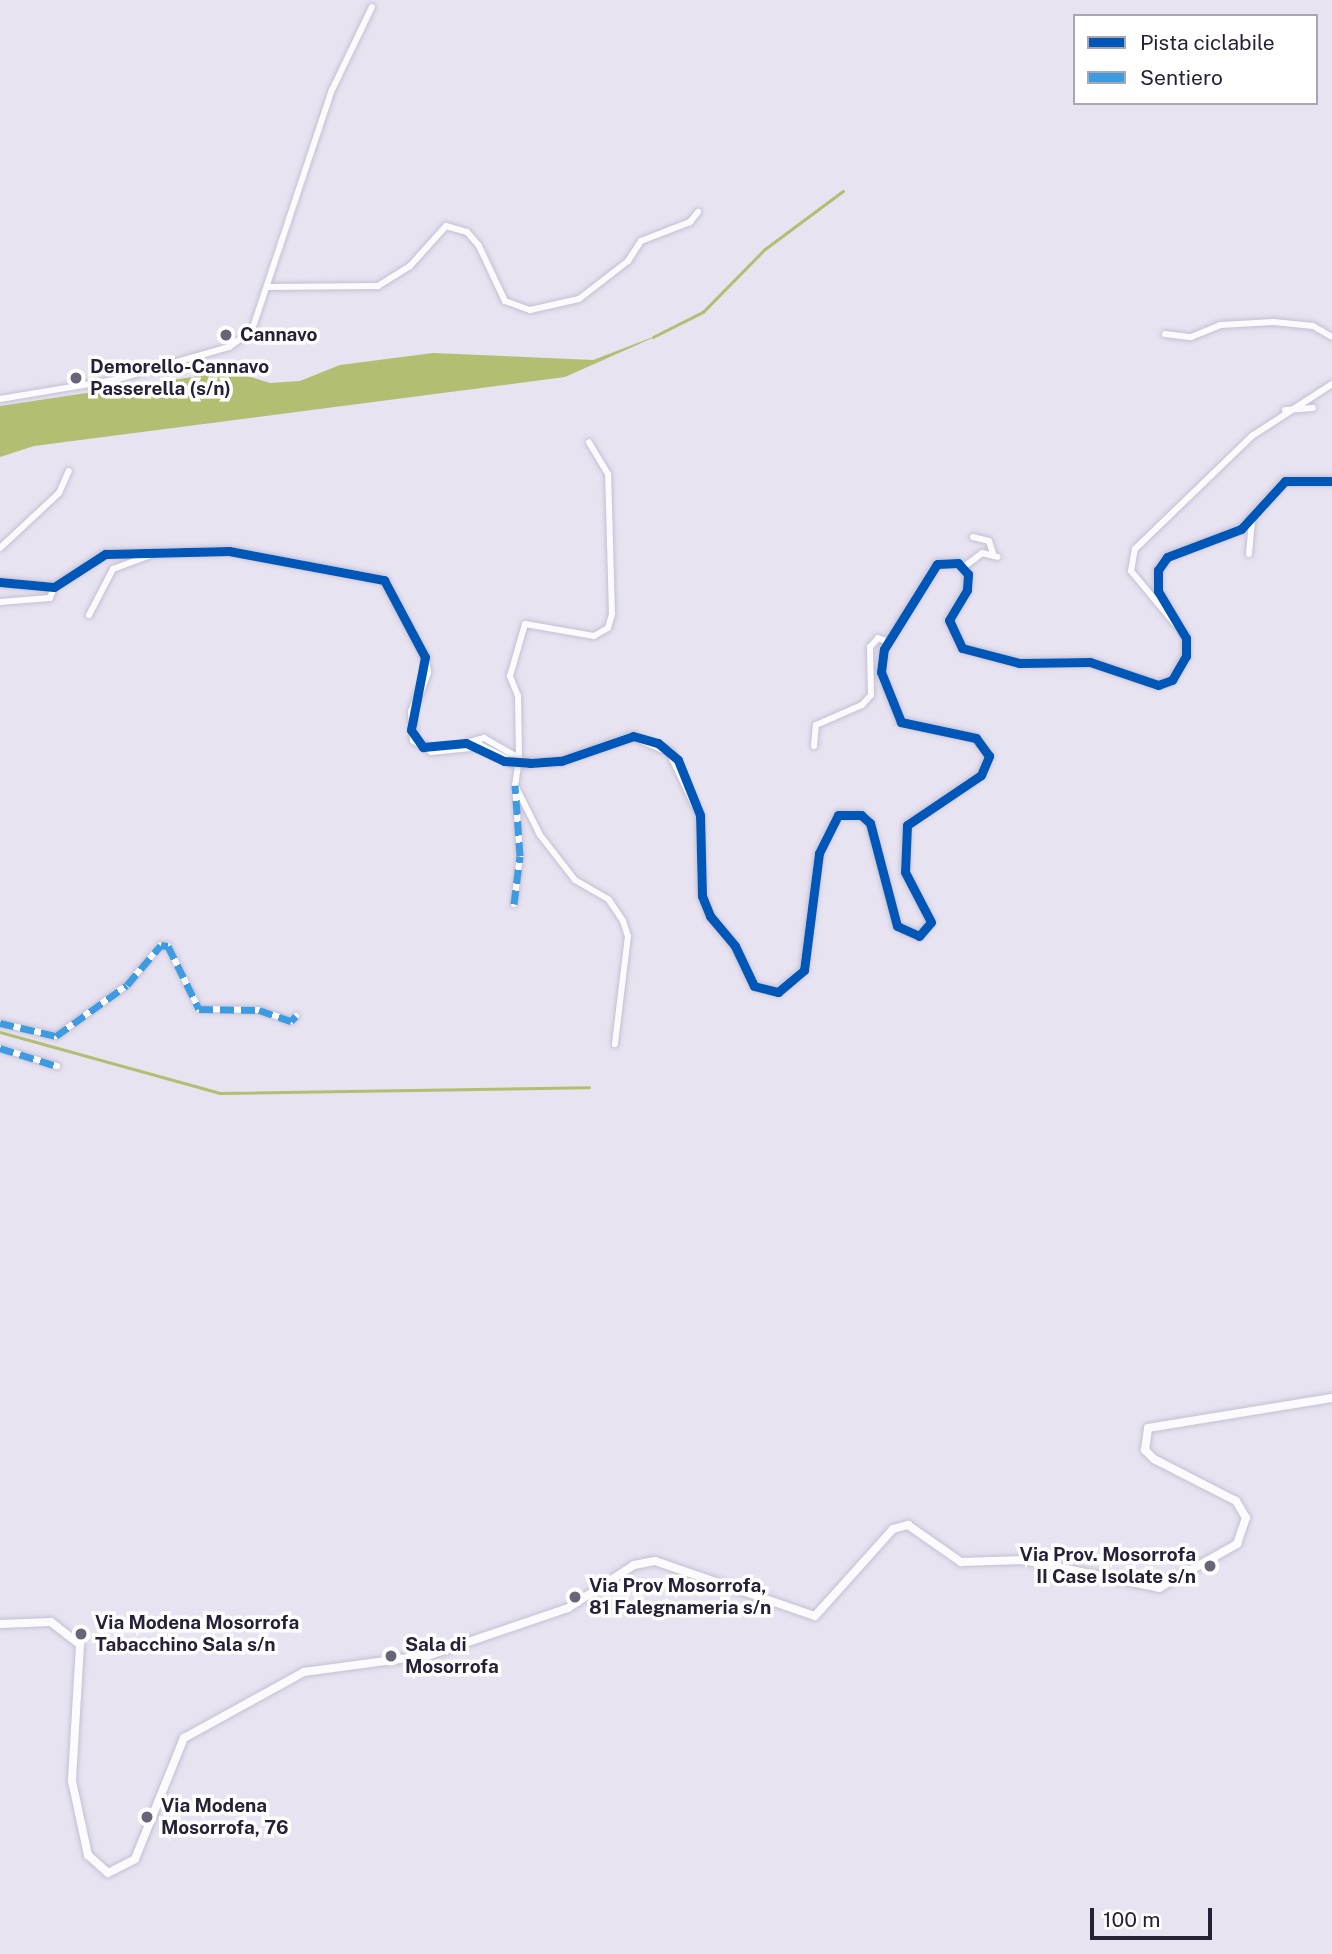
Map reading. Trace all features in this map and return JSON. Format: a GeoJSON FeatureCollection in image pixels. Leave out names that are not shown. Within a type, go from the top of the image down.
{"type":"FeatureCollection","features":[{"type":"Feature","properties":{"kind":"street"},"geometry":{"type":"LineString","coordinates":[[0,399],[114,380],[229,347],[253,330],[332,90],[372,7]]}},
{"type":"Feature","properties":{"kind":"street"},"geometry":{"type":"LineString","coordinates":[[268,287],[378,286],[410,266],[446,226],[467,232],[479,247],[505,301],[530,310],[579,299],[628,261],[641,241],[690,222],[698,212]]}},
{"type":"Feature","properties":{"kind":"street"},"geometry":{"type":"LineString","coordinates":[[1166,334],[1191,337],[1220,325],[1297,323],[1332,337]]}},
{"type":"Feature","properties":{"kind":"street"},"geometry":{"type":"LineString","coordinates":[[1180,628],[1146,592],[1130,558],[1285,410],[1332,384]]}},
{"type":"Feature","properties":{"kind":"street"},"geometry":{"type":"LineString","coordinates":[[1285,410],[1313,408]]}},
{"type":"Feature","properties":{"kind":"street"},"geometry":{"type":"LineString","coordinates":[[514,904],[520,856],[515,785],[519,761],[518,696],[510,676],[525,624],[594,636],[608,628],[612,614],[608,474],[589,442]]}},
{"type":"Feature","properties":{"kind":"street"},"geometry":{"type":"LineString","coordinates":[[0,548],[59,493],[69,471]]}},
{"type":"Feature","properties":{"kind":"street"},"geometry":{"type":"LineString","coordinates":[[973,537],[989,541],[996,556],[973,555],[965,566],[967,590],[949,620],[954,639],[976,653],[1048,665],[1090,662],[1158,685],[1181,670],[1186,638],[1164,607],[1158,570],[1175,551],[1252,520],[1285,481],[1332,481]]}},
{"type":"Feature","properties":{"kind":"street"},"geometry":{"type":"LineString","coordinates":[[1249,554],[1252,520]]}},
{"type":"Feature","properties":{"kind":"street"},"geometry":{"type":"LineString","coordinates":[[0,602],[44,600],[54,587],[105,554],[229,551],[384,580],[425,657],[427,673],[412,712],[414,740],[432,751],[466,743],[519,761],[561,761],[633,736],[670,752],[700,815],[702,896],[710,916],[735,946],[754,986],[778,992],[804,970],[819,853],[838,815],[861,815],[870,823],[897,926],[919,936],[931,922],[905,872],[907,825],[987,767],[989,756],[976,738],[901,722],[881,673],[889,642],[937,564],[965,566]]}},
{"type":"Feature","properties":{"kind":"street"},"geometry":{"type":"LineString","coordinates":[[89,615],[113,569],[156,553]]}},
{"type":"Feature","properties":{"kind":"street"},"geometry":{"type":"LineString","coordinates":[[0,582],[54,587]]}},
{"type":"Feature","properties":{"kind":"street"},"geometry":{"type":"LineString","coordinates":[[814,746],[816,725],[862,705],[871,695],[870,647],[878,638],[889,642]]}},
{"type":"Feature","properties":{"kind":"street"},"geometry":{"type":"LineString","coordinates":[[515,785],[554,855],[575,880],[609,900],[623,921],[628,936],[615,1044]]}},
{"type":"Feature","properties":{"kind":"street"},"geometry":{"type":"LineString","coordinates":[[0,1023],[56,1036],[127,985],[161,945],[168,946],[199,1009],[259,1010],[291,1021],[296,1016]]}},
{"type":"Feature","properties":{"kind":"street"},"geometry":{"type":"LineString","coordinates":[[0,1048],[57,1066]]}},
{"type":"Feature","properties":{"kind":"street"},"geometry":{"type":"LineString","coordinates":[[0,1624],[51,1622],[80,1646],[72,1781],[89,1855],[108,1872],[135,1859],[172,1753],[184,1738],[304,1672],[430,1655],[568,1608],[634,1565],[655,1561],[815,1616],[893,1529],[908,1525],[961,1562],[1023,1560],[1159,1588],[1183,1580],[1237,1544],[1246,1518],[1236,1501],[1154,1460],[1145,1450],[1148,1428],[1332,1398]]}},
{"type":"Feature","properties":{"kind":"shaded area"},"geometry":{"type":"Polygon","coordinates":[[[666,332],[565,377],[34,446],[0,457],[0,406],[232,371],[270,383],[300,381],[340,365],[433,353],[593,360],[666,332]]]}},
{"type":"Feature","properties":{"kind":"waterway"},"geometry":{"type":"LineString","coordinates":[[653,337],[703,312],[765,249],[843,191]]}},
{"type":"Feature","properties":{"kind":"waterway"},"geometry":{"type":"LineString","coordinates":[[0,1032],[220,1093],[589,1087]]}},
{"type":"Feature","properties":{"kind":"marked path"},"geometry":{"type":"LineString","coordinates":[[514,904],[520,856],[515,785]]}},
{"type":"Feature","properties":{"kind":"marked path"},"geometry":{"type":"LineString","coordinates":[[0,1023],[56,1036],[127,985],[161,945],[168,946],[199,1009],[259,1010],[291,1021],[296,1016]]}},
{"type":"Feature","properties":{"kind":"marked path"},"geometry":{"type":"LineString","coordinates":[[0,1048],[57,1066]]}},
{"type":"Feature","properties":{"kind":"cycle path"},"geometry":{"type":"LineString","coordinates":[[0,582],[54,587],[105,554],[229,551],[384,580],[425,657],[411,730],[423,747],[466,743],[504,761],[530,763],[561,761],[633,736],[658,743],[678,760],[700,815],[702,896],[710,916],[735,946],[754,986],[778,992],[804,970],[819,853],[838,815],[861,815],[870,823],[897,926],[919,936],[931,922],[905,872],[907,825],[981,775],[989,756],[976,738],[901,722],[881,672],[884,649],[937,564],[958,563],[968,574],[967,590],[949,620],[962,648],[1019,663],[1090,662],[1158,685],[1172,680],[1186,656],[1186,638],[1158,591],[1158,570],[1167,557],[1241,529],[1285,481],[1332,481]]}},
{"type":"Feature","properties":{"kind":"place","name":"Cannavo"},"geometry":{"type":"Point","coordinates":[226,335]}},
{"type":"Feature","properties":{"kind":"place","name":"Demorello-Cannavo Passerella (s/n)"},"geometry":{"type":"Point","coordinates":[76,378]}},
{"type":"Feature","properties":{"kind":"place","name":"Via Prov. Mosorrofa II Case Isolate s/n"},"geometry":{"type":"Point","coordinates":[1210,1566]}},
{"type":"Feature","properties":{"kind":"place","name":"Via Prov Mosorrofa, 81 Falegnameria s/n"},"geometry":{"type":"Point","coordinates":[575,1597]}},
{"type":"Feature","properties":{"kind":"place","name":"Via Modena Mosorrofa Tabacchino Sala s/n"},"geometry":{"type":"Point","coordinates":[81,1634]}},
{"type":"Feature","properties":{"kind":"place","name":"Sala di Mosorrofa"},"geometry":{"type":"Point","coordinates":[391,1656]}},
{"type":"Feature","properties":{"kind":"place","name":"Via Modena Mosorrofa, 76"},"geometry":{"type":"Point","coordinates":[147,1817]}}]}
